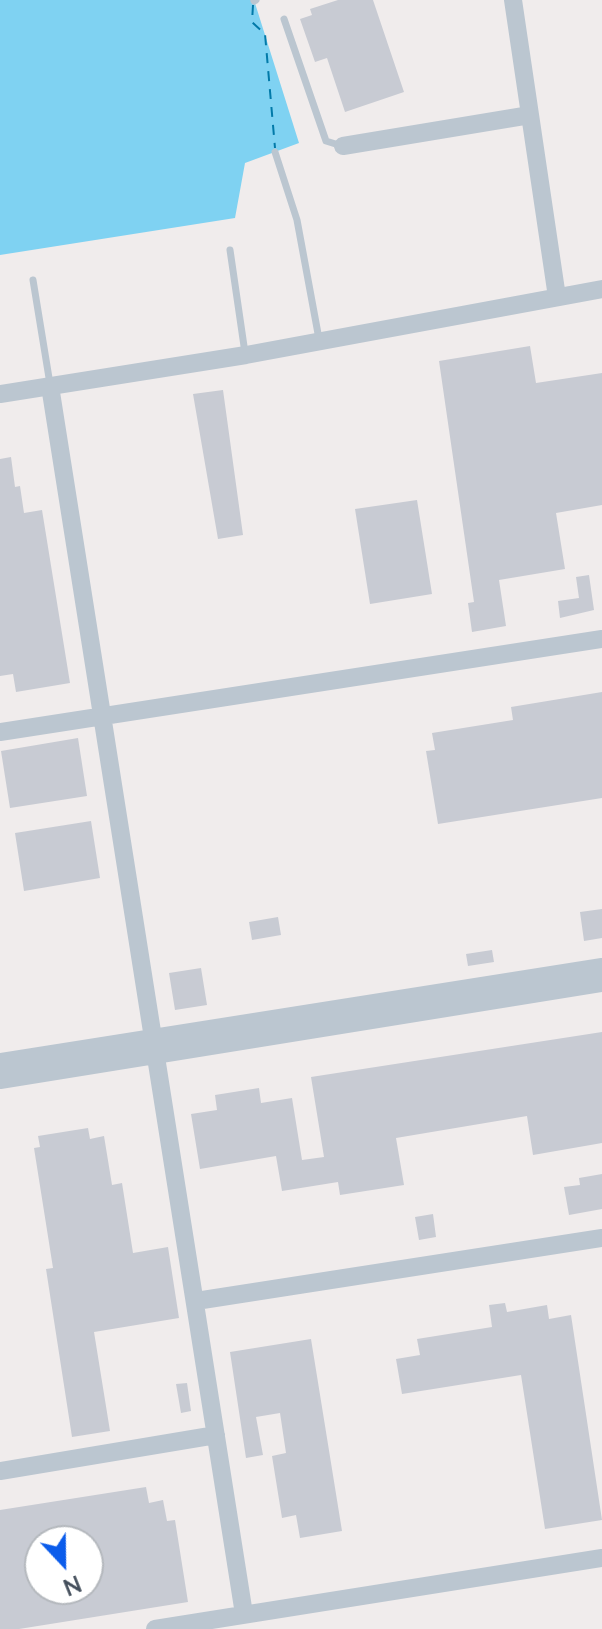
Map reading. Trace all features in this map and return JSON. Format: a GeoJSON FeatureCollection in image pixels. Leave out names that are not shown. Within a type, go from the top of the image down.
{"type":"FeatureCollection","features":[{"type":"Feature","properties":{"kind":"street"},"geometry":{"type":"LineString","coordinates":[[513,0],[557,297]]}},
{"type":"Feature","properties":{"kind":"street"},"geometry":{"type":"LineString","coordinates":[[343,146],[530,115]]}},
{"type":"Feature","properties":{"kind":"street"},"geometry":{"type":"LineString","coordinates":[[0,394],[246,355],[602,289]]}},
{"type":"Feature","properties":{"kind":"street"},"geometry":{"type":"LineString","coordinates":[[50,386],[244,1614]]}},
{"type":"Feature","properties":{"kind":"street"},"geometry":{"type":"LineString","coordinates":[[0,732],[602,639]]}},
{"type":"Feature","properties":{"kind":"street"},"geometry":{"type":"LineString","coordinates":[[0,1080],[154,1047],[602,967]]}},
{"type":"Feature","properties":{"kind":"street"},"geometry":{"type":"LineString","coordinates":[[0,1062],[154,1047],[602,983]]}},
{"type":"Feature","properties":{"kind":"street"},"geometry":{"type":"LineString","coordinates":[[196,1301],[602,1238]]}},
{"type":"Feature","properties":{"kind":"street"},"geometry":{"type":"LineString","coordinates":[[0,1471],[216,1435]]}},
{"type":"Feature","properties":{"kind":"street"},"geometry":{"type":"LineString","coordinates":[[155,1629],[602,1558]]}},
{"type":"Feature","properties":{"kind":"lane"},"geometry":{"type":"LineString","coordinates":[[284,19],[326,141],[343,146]]}},
{"type":"Feature","properties":{"kind":"lane"},"geometry":{"type":"LineString","coordinates":[[275,152],[293,204],[320,341]]}},
{"type":"Feature","properties":{"kind":"lane"},"geometry":{"type":"LineString","coordinates":[[230,250],[246,355]]}},
{"type":"Feature","properties":{"kind":"lane"},"geometry":{"type":"LineString","coordinates":[[33,280],[50,386]]}},
{"type":"Feature","properties":{"kind":"water"},"geometry":{"type":"Polygon","coordinates":[[[0,0],[254,0],[299,143],[245,163],[235,218],[0,255],[0,0]]]}},
{"type":"Feature","properties":{"kind":"building"},"geometry":{"type":"Polygon","coordinates":[[[338,0],[373,0],[404,92],[345,112],[327,58],[315,62],[300,19],[312,15],[310,9],[338,0]]]}},
{"type":"Feature","properties":{"kind":"building"},"geometry":{"type":"Polygon","coordinates":[[[530,346],[536,383],[602,373],[602,505],[556,513],[565,569],[499,580],[506,626],[472,632],[468,603],[474,602],[439,361],[530,346]]]}},
{"type":"Feature","properties":{"kind":"building"},"geometry":{"type":"Polygon","coordinates":[[[223,390],[243,535],[218,539],[193,394],[223,390]]]}},
{"type":"Feature","properties":{"kind":"building"},"geometry":{"type":"Polygon","coordinates":[[[11,457],[15,487],[20,486],[24,513],[42,510],[70,683],[16,692],[13,674],[0,676],[0,459],[11,457]]]}},
{"type":"Feature","properties":{"kind":"building"},"geometry":{"type":"Polygon","coordinates":[[[417,500],[432,594],[370,604],[355,509],[417,500]]]}},
{"type":"Feature","properties":{"kind":"building"},"geometry":{"type":"Polygon","coordinates":[[[589,575],[594,610],[560,618],[558,601],[579,598],[576,577],[589,575]]]}},
{"type":"Feature","properties":{"kind":"building"},"geometry":{"type":"Polygon","coordinates":[[[602,692],[602,798],[438,824],[426,751],[435,750],[432,733],[513,720],[511,707],[602,692]]]}},
{"type":"Feature","properties":{"kind":"building"},"geometry":{"type":"Polygon","coordinates":[[[78,738],[87,796],[10,808],[1,751],[78,738]]]}},
{"type":"Feature","properties":{"kind":"building"},"geometry":{"type":"Polygon","coordinates":[[[91,821],[100,878],[24,891],[15,833],[91,821]]]}},
{"type":"Feature","properties":{"kind":"building"},"geometry":{"type":"Polygon","coordinates":[[[602,909],[602,938],[584,941],[580,912],[602,909]]]}},
{"type":"Feature","properties":{"kind":"building"},"geometry":{"type":"Polygon","coordinates":[[[278,917],[281,935],[252,940],[249,922],[278,917]]]}},
{"type":"Feature","properties":{"kind":"building"},"geometry":{"type":"Polygon","coordinates":[[[492,950],[494,962],[468,966],[466,954],[492,950]]]}},
{"type":"Feature","properties":{"kind":"building"},"geometry":{"type":"Polygon","coordinates":[[[201,968],[207,1005],[175,1010],[169,973],[201,968]]]}},
{"type":"Feature","properties":{"kind":"building"},"geometry":{"type":"Polygon","coordinates":[[[602,1032],[602,1143],[533,1155],[527,1116],[396,1138],[404,1185],[340,1195],[338,1182],[282,1191],[276,1156],[200,1169],[191,1114],[217,1110],[215,1095],[259,1088],[261,1103],[292,1098],[302,1160],[324,1157],[311,1077],[602,1032]]]}},
{"type":"Feature","properties":{"kind":"building"},"geometry":{"type":"Polygon","coordinates":[[[88,1128],[90,1139],[104,1136],[112,1185],[122,1183],[133,1253],[168,1247],[179,1318],[94,1332],[110,1431],[72,1437],[46,1269],[53,1268],[34,1148],[40,1147],[38,1136],[88,1128]]]}},
{"type":"Feature","properties":{"kind":"building"},"geometry":{"type":"Polygon","coordinates":[[[602,1174],[602,1209],[569,1215],[564,1187],[580,1185],[579,1178],[602,1174]]]}},
{"type":"Feature","properties":{"kind":"building"},"geometry":{"type":"Polygon","coordinates":[[[433,1214],[436,1237],[419,1240],[415,1217],[433,1214]]]}},
{"type":"Feature","properties":{"kind":"building"},"geometry":{"type":"Polygon","coordinates":[[[505,1303],[507,1312],[547,1305],[549,1319],[571,1315],[602,1520],[545,1529],[521,1375],[402,1394],[396,1359],[420,1355],[417,1339],[492,1327],[489,1305],[505,1303]]]}},
{"type":"Feature","properties":{"kind":"building"},"geometry":{"type":"Polygon","coordinates":[[[311,1339],[342,1531],[300,1538],[296,1515],[282,1518],[272,1456],[286,1453],[280,1413],[256,1417],[263,1455],[246,1458],[230,1352],[311,1339]]]}},
{"type":"Feature","properties":{"kind":"building"},"geometry":{"type":"Polygon","coordinates":[[[187,1383],[191,1411],[181,1413],[176,1384],[187,1383]]]}},
{"type":"Feature","properties":{"kind":"building"},"geometry":{"type":"Polygon","coordinates":[[[146,1487],[149,1503],[163,1500],[167,1521],[175,1520],[188,1602],[19,1629],[0,1629],[0,1510],[146,1487]]]}},
{"type":"Feature","properties":{"kind":"ferry route"},"geometry":{"type":"LineString","coordinates":[[253,5],[252,22],[265,34],[275,148]]}}]}
